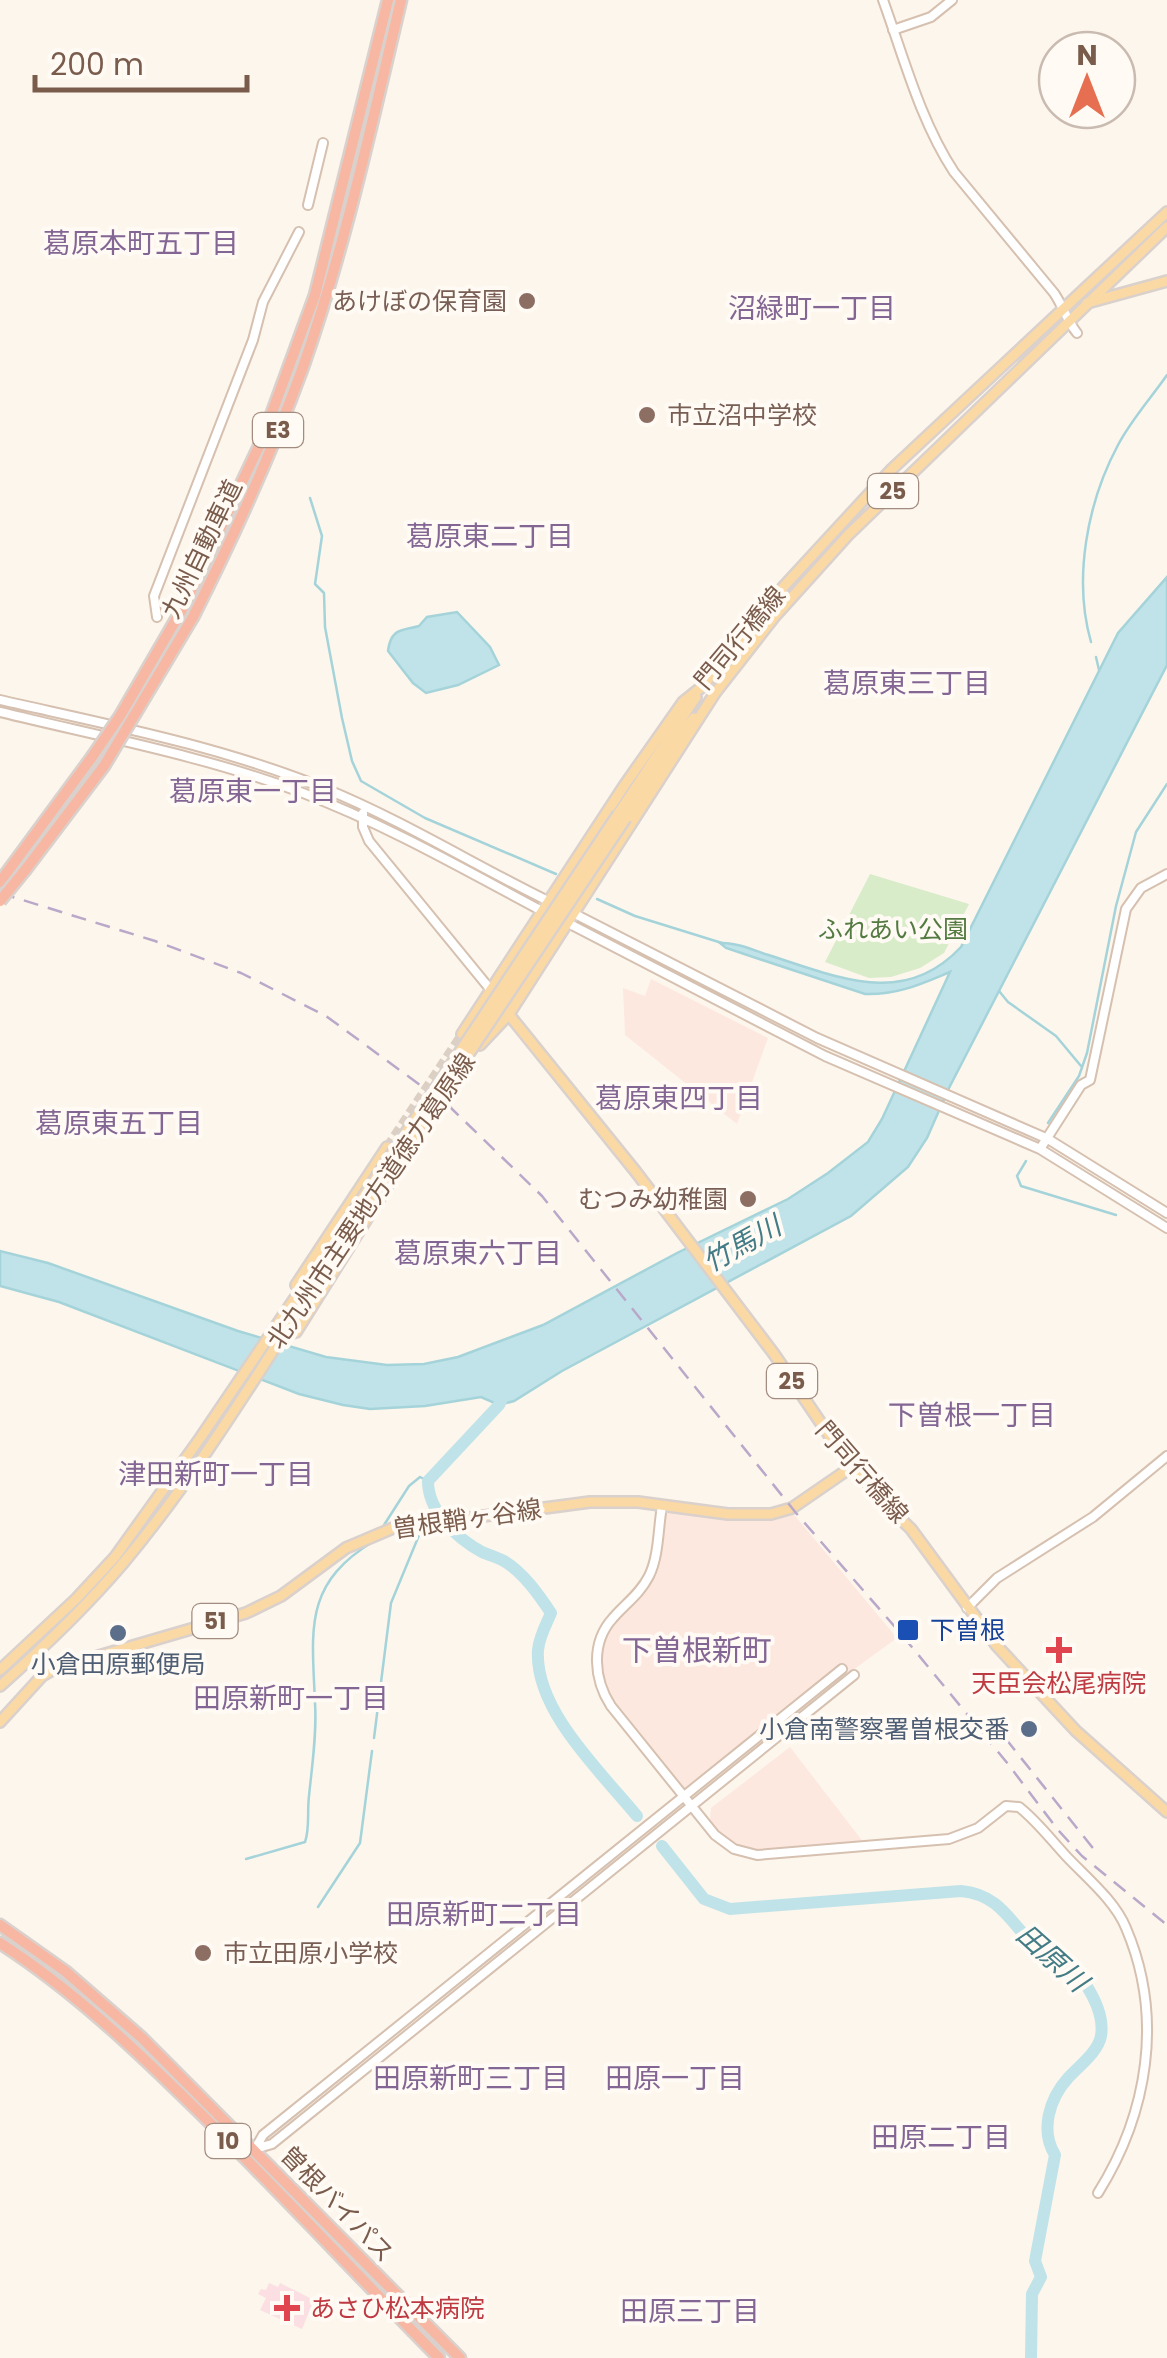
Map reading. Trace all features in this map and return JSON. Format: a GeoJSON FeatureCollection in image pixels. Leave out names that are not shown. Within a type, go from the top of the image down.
{"type":"FeatureCollection","features":[{"type":"Feature","properties":{"kind":"highway","name":"九州自動車道"},"geometry":{"type":"LineString","coordinates":[[384,45],[388,0]]}},
{"type":"Feature","properties":{"kind":"highway","name":"九州自動車道"},"geometry":{"type":"LineString","coordinates":[[0,882],[21,866],[104,766],[274,442],[303,367],[384,45],[401,0]]}},
{"type":"Feature","properties":{"kind":"highway","name":"九州自動車道"},"geometry":{"type":"LineString","coordinates":[[0,901],[187,614]]}},
{"type":"Feature","properties":{"kind":"highway","name":"曽根バイパス"},"geometry":{"type":"LineString","coordinates":[[0,1926],[65,1972],[142,2038],[460,2358]]}},
{"type":"Feature","properties":{"kind":"highway","name":"曽根バイパス"},"geometry":{"type":"LineString","coordinates":[[0,1943],[57,1983],[134,2048],[440,2358]]}},
{"type":"Feature","properties":{"kind":"highway"},"geometry":{"type":"LineString","coordinates":[[229,2142],[255,2149],[263,2176]]}},
{"type":"Feature","properties":{"kind":"main road","name":"門司行橋線"},"geometry":{"type":"LineString","coordinates":[[1167,212],[892,469],[764,608],[659,736],[490,989],[774,1354],[806,1406],[884,1504],[911,1529],[997,1646],[1076,1731],[1167,1812]]}},
{"type":"Feature","properties":{"kind":"main road","name":"門司行橋線"},"geometry":{"type":"LineString","coordinates":[[509,1014],[715,694],[775,616],[848,534],[1167,227]]}},
{"type":"Feature","properties":{"kind":"main road"},"geometry":{"type":"LineString","coordinates":[[1119,272],[1131,290]]}},
{"type":"Feature","properties":{"kind":"main road","name":"門司行橋線"},"geometry":{"type":"LineString","coordinates":[[1065,309],[1167,281]]}},
{"type":"Feature","properties":{"kind":"main road","name":"北九州市主要地方道徳力葛原線"},"geometry":{"type":"LineString","coordinates":[[622,816],[703,686]]}},
{"type":"Feature","properties":{"kind":"main road","name":"北九州市主要地方道徳力葛原線"},"geometry":{"type":"LineString","coordinates":[[0,1686],[47,1644],[126,1559],[622,816],[672,743],[715,694]]}},
{"type":"Feature","properties":{"kind":"main road"},"geometry":{"type":"LineString","coordinates":[[462,1034],[490,989]]}},
{"type":"Feature","properties":{"kind":"main road"},"geometry":{"type":"LineString","coordinates":[[480,1045],[509,1014]]}},
{"type":"Feature","properties":{"kind":"main road"},"geometry":{"type":"LineString","coordinates":[[387,1147],[278,1314],[275,1335],[296,1332],[405,1158]]}},
{"type":"Feature","properties":{"kind":"main road","name":"北九州市主要地方道徳力葛原線"},"geometry":{"type":"LineString","coordinates":[[0,1670],[116,1557],[247,1378]]}},
{"type":"Feature","properties":{"kind":"main road","name":"曽根鞘ヶ谷線"},"geometry":{"type":"LineString","coordinates":[[0,1722],[42,1676],[54,1670],[246,1613],[280,1596],[346,1548],[393,1528],[590,1502],[638,1502],[744,1516],[781,1512],[854,1466]]}},
{"type":"Feature","properties":{"kind":"street"},"geometry":{"type":"LineString","coordinates":[[883,0],[928,128],[941,152],[1065,309],[1077,334]]}},
{"type":"Feature","properties":{"kind":"street"},"geometry":{"type":"LineString","coordinates":[[893,30],[930,16],[952,0]]}},
{"type":"Feature","properties":{"kind":"street"},"geometry":{"type":"LineString","coordinates":[[308,205],[323,143]]}},
{"type":"Feature","properties":{"kind":"street"},"geometry":{"type":"LineString","coordinates":[[156,618],[154,596],[253,340],[263,302],[299,232]]}},
{"type":"Feature","properties":{"kind":"street"},"geometry":{"type":"LineString","coordinates":[[0,700],[194,744],[286,774],[365,806],[545,906],[566,923],[827,1057],[1040,1149],[1167,1228]]}},
{"type":"Feature","properties":{"kind":"street"},"geometry":{"type":"LineString","coordinates":[[0,712],[204,761],[306,794],[362,818],[545,906],[574,914],[817,1038],[1048,1139],[1167,1213]]}},
{"type":"Feature","properties":{"kind":"street"},"geometry":{"type":"LineString","coordinates":[[365,806],[362,818],[369,842],[490,989]]}},
{"type":"Feature","properties":{"kind":"street"},"geometry":{"type":"LineString","coordinates":[[1040,1149],[1081,1085],[1090,1080],[1126,909],[1141,888],[1167,874]]}},
{"type":"Feature","properties":{"kind":"street"},"geometry":{"type":"LineString","coordinates":[[967,1608],[996,1578],[1093,1516],[1167,1456]]}},
{"type":"Feature","properties":{"kind":"street"},"geometry":{"type":"LineString","coordinates":[[662,1506],[654,1566],[644,1587],[609,1622],[601,1637],[600,1686],[722,1841],[757,1855],[949,1839],[978,1828],[1006,1806],[1024,1810],[1109,1902],[1126,1926],[1143,1987],[1148,2038],[1144,2082],[1123,2150],[1098,2193]]}},
{"type":"Feature","properties":{"kind":"street"},"geometry":{"type":"LineString","coordinates":[[255,2149],[272,2144],[689,1801],[842,1669]]}},
{"type":"Feature","properties":{"kind":"street"},"geometry":{"type":"LineString","coordinates":[[255,2149],[263,2135],[854,1674]]}},
{"type":"Feature","properties":{"kind":"street"},"geometry":{"type":"LineString","coordinates":[[238,2132],[250,2138],[263,2135]]}},
{"type":"Feature","properties":{"kind":"street"},"geometry":{"type":"LineString","coordinates":[[272,2144],[269,2154],[273,2166]]}},
{"type":"Feature","properties":{"kind":"shaded area"},"geometry":{"type":"Polygon","coordinates":[[[651,979],[768,1038],[737,1124],[625,1035],[623,988],[645,996],[651,979]]]}},
{"type":"Feature","properties":{"kind":"shaded area"},"geometry":{"type":"Polygon","coordinates":[[[665,1508],[791,1511],[897,1638],[686,1791],[603,1686],[599,1666],[601,1647],[612,1621],[647,1588],[658,1562],[665,1508]]]}},
{"type":"Feature","properties":{"kind":"shaded area"},"geometry":{"type":"Polygon","coordinates":[[[790,1747],[864,1843],[756,1851],[736,1846],[718,1833],[710,1820],[711,1808],[790,1747]]]}},
{"type":"Feature","properties":{"kind":"shaded area","name":"あさひ松本病院"},"geometry":{"type":"Polygon","coordinates":[[[269,2283],[278,2287],[280,2283],[314,2300],[302,2329],[260,2310],[266,2298],[258,2294],[269,2283]]]}},
{"type":"Feature","properties":{"kind":"green space","name":"ふれあい公園"},"geometry":{"type":"Polygon","coordinates":[[[870,874],[969,904],[944,953],[920,968],[891,977],[869,978],[825,962],[870,874]]]}},
{"type":"Feature","properties":{"kind":"water","name":"竹馬川"},"geometry":{"type":"Polygon","coordinates":[[[1167,577],[1167,665],[949,1088],[927,1138],[908,1167],[851,1216],[562,1371],[514,1401],[499,1405],[481,1397],[425,1406],[370,1409],[343,1405],[299,1394],[59,1302],[0,1286],[0,1251],[48,1263],[238,1331],[326,1357],[387,1365],[424,1364],[458,1357],[543,1325],[788,1199],[868,1142],[950,972],[899,991],[865,994],[720,943],[867,982],[915,978],[938,966],[961,947],[1118,633],[1167,577]]]}},
{"type":"Feature","properties":{"kind":"water"},"geometry":{"type":"Polygon","coordinates":[[[457,612],[490,647],[499,665],[458,685],[426,693],[388,651],[390,643],[395,634],[419,626],[427,617],[457,612]]]}},
{"type":"Feature","properties":{"kind":"waterway"},"geometry":{"type":"LineString","coordinates":[[1091,642],[1083,567],[1098,491],[1118,445],[1167,375]]}},
{"type":"Feature","properties":{"kind":"waterway"},"geometry":{"type":"LineString","coordinates":[[310,498],[322,536],[315,584],[324,593],[325,627],[342,718],[361,781],[425,818],[556,874]]}},
{"type":"Feature","properties":{"kind":"waterway"},"geometry":{"type":"LineString","coordinates":[[1096,657],[1099,670]]}},
{"type":"Feature","properties":{"kind":"waterway"},"geometry":{"type":"LineString","coordinates":[[1048,1123],[1079,1076],[1136,832],[1167,784]]}},
{"type":"Feature","properties":{"kind":"waterway"},"geometry":{"type":"LineString","coordinates":[[597,899],[635,916],[722,943]]}},
{"type":"Feature","properties":{"kind":"waterway"},"geometry":{"type":"LineString","coordinates":[[999,991],[1008,1002],[1056,1036],[1081,1066]]}},
{"type":"Feature","properties":{"kind":"waterway"},"geometry":{"type":"LineString","coordinates":[[1026,1161],[1017,1176],[1021,1186],[1116,1215]]}},
{"type":"Feature","properties":{"kind":"waterway","name":"田原川"},"geometry":{"type":"LineString","coordinates":[[505,1392],[499,1405],[428,1481],[429,1492],[438,1513],[453,1531],[518,1571],[551,1613],[538,1650],[547,1695],[573,1739],[637,1816]]}},
{"type":"Feature","properties":{"kind":"waterway"},"geometry":{"type":"LineString","coordinates":[[384,1525],[409,1486],[420,1477],[428,1481]]}},
{"type":"Feature","properties":{"kind":"waterway"},"geometry":{"type":"LineString","coordinates":[[374,1738],[391,1603],[422,1528]]}},
{"type":"Feature","properties":{"kind":"waterway"},"geometry":{"type":"LineString","coordinates":[[246,1859],[305,1842],[315,1738],[313,1653],[317,1610],[334,1574],[374,1541]]}},
{"type":"Feature","properties":{"kind":"waterway"},"geometry":{"type":"LineString","coordinates":[[318,1907],[360,1843],[372,1751]]}},
{"type":"Feature","properties":{"kind":"waterway","name":"田原川"},"geometry":{"type":"LineString","coordinates":[[662,1846],[704,1899],[730,1909],[973,1893],[1001,1909],[1050,1964],[1086,1985],[1098,2009],[1101,2036],[1092,2053],[1061,2086],[1049,2115],[1048,2136],[1055,2155],[1035,2261],[1041,2277],[1032,2294],[1031,2358]]}},
{"type":"Feature","properties":{"kind":"tunnel"},"geometry":{"type":"LineString","coordinates":[[387,1147],[462,1034]]}},
{"type":"Feature","properties":{"kind":"tunnel"},"geometry":{"type":"LineString","coordinates":[[405,1158],[445,1097]]}},
{"type":"Feature","properties":{"kind":"railway"},"geometry":{"type":"LineString","coordinates":[[0,893],[155,941],[241,973],[326,1016],[450,1107],[542,1196],[796,1513],[902,1635],[1058,1830],[1082,1856],[1167,1925]]}},
{"type":"Feature","properties":{"kind":"railway"},"geometry":{"type":"LineString","coordinates":[[990,1719],[1096,1852]]}},
{"type":"Feature","properties":{"kind":"place","name":"あけぼの保育園"},"geometry":{"type":"Point","coordinates":[527,301]}},
{"type":"Feature","properties":{"kind":"place","name":"市立沼中学校"},"geometry":{"type":"Point","coordinates":[647,415]}},
{"type":"Feature","properties":{"kind":"place","name":"むつみ幼稚園"},"geometry":{"type":"Point","coordinates":[748,1199]}},
{"type":"Feature","properties":{"kind":"place","name":"下曽根"},"geometry":{"type":"Point","coordinates":[908,1630]}},
{"type":"Feature","properties":{"kind":"place","name":"小倉田原郵便局"},"geometry":{"type":"Point","coordinates":[118,1633]}},
{"type":"Feature","properties":{"kind":"place","name":"天臣会松尾病院"},"geometry":{"type":"Point","coordinates":[1059,1650]}},
{"type":"Feature","properties":{"kind":"place","name":"小倉南警察署曽根交番"},"geometry":{"type":"Point","coordinates":[1029,1729]}},
{"type":"Feature","properties":{"kind":"place","name":"市立田原小学校"},"geometry":{"type":"Point","coordinates":[203,1953]}},
{"type":"Feature","properties":{"kind":"place","name":"あさひ松本病院"},"geometry":{"type":"Point","coordinates":[287,2308]}},
{"type":"Feature","properties":{"kind":"district","name":"葛原本町五丁目"},"geometry":{"type":"Point","coordinates":[141,243]}},
{"type":"Feature","properties":{"kind":"district","name":"沼緑町一丁目"},"geometry":{"type":"Point","coordinates":[812,308]}},
{"type":"Feature","properties":{"kind":"district","name":"葛原東二丁目"},"geometry":{"type":"Point","coordinates":[490,536]}},
{"type":"Feature","properties":{"kind":"district","name":"葛原東三丁目"},"geometry":{"type":"Point","coordinates":[907,683]}},
{"type":"Feature","properties":{"kind":"district","name":"葛原東一丁目"},"geometry":{"type":"Point","coordinates":[253,791]}},
{"type":"Feature","properties":{"kind":"district","name":"葛原東四丁目"},"geometry":{"type":"Point","coordinates":[679,1098]}},
{"type":"Feature","properties":{"kind":"district","name":"葛原東五丁目"},"geometry":{"type":"Point","coordinates":[119,1123]}},
{"type":"Feature","properties":{"kind":"district","name":"葛原東六丁目"},"geometry":{"type":"Point","coordinates":[478,1253]}},
{"type":"Feature","properties":{"kind":"district","name":"下曽根一丁目"},"geometry":{"type":"Point","coordinates":[972,1415]}},
{"type":"Feature","properties":{"kind":"district","name":"津田新町一丁目"},"geometry":{"type":"Point","coordinates":[216,1474]}},
{"type":"Feature","properties":{"kind":"district","name":"下曽根新町"},"geometry":{"type":"Point","coordinates":[697,1650]}},
{"type":"Feature","properties":{"kind":"district","name":"田原新町一丁目"},"geometry":{"type":"Point","coordinates":[291,1698]}},
{"type":"Feature","properties":{"kind":"district","name":"田原新町二丁目"},"geometry":{"type":"Point","coordinates":[484,1914]}},
{"type":"Feature","properties":{"kind":"district","name":"田原新町三丁目"},"geometry":{"type":"Point","coordinates":[471,2078]}},
{"type":"Feature","properties":{"kind":"district","name":"田原一丁目"},"geometry":{"type":"Point","coordinates":[675,2078]}},
{"type":"Feature","properties":{"kind":"district","name":"田原二丁目"},"geometry":{"type":"Point","coordinates":[941,2137]}},
{"type":"Feature","properties":{"kind":"district","name":"田原三丁目"},"geometry":{"type":"Point","coordinates":[690,2311]}}]}
